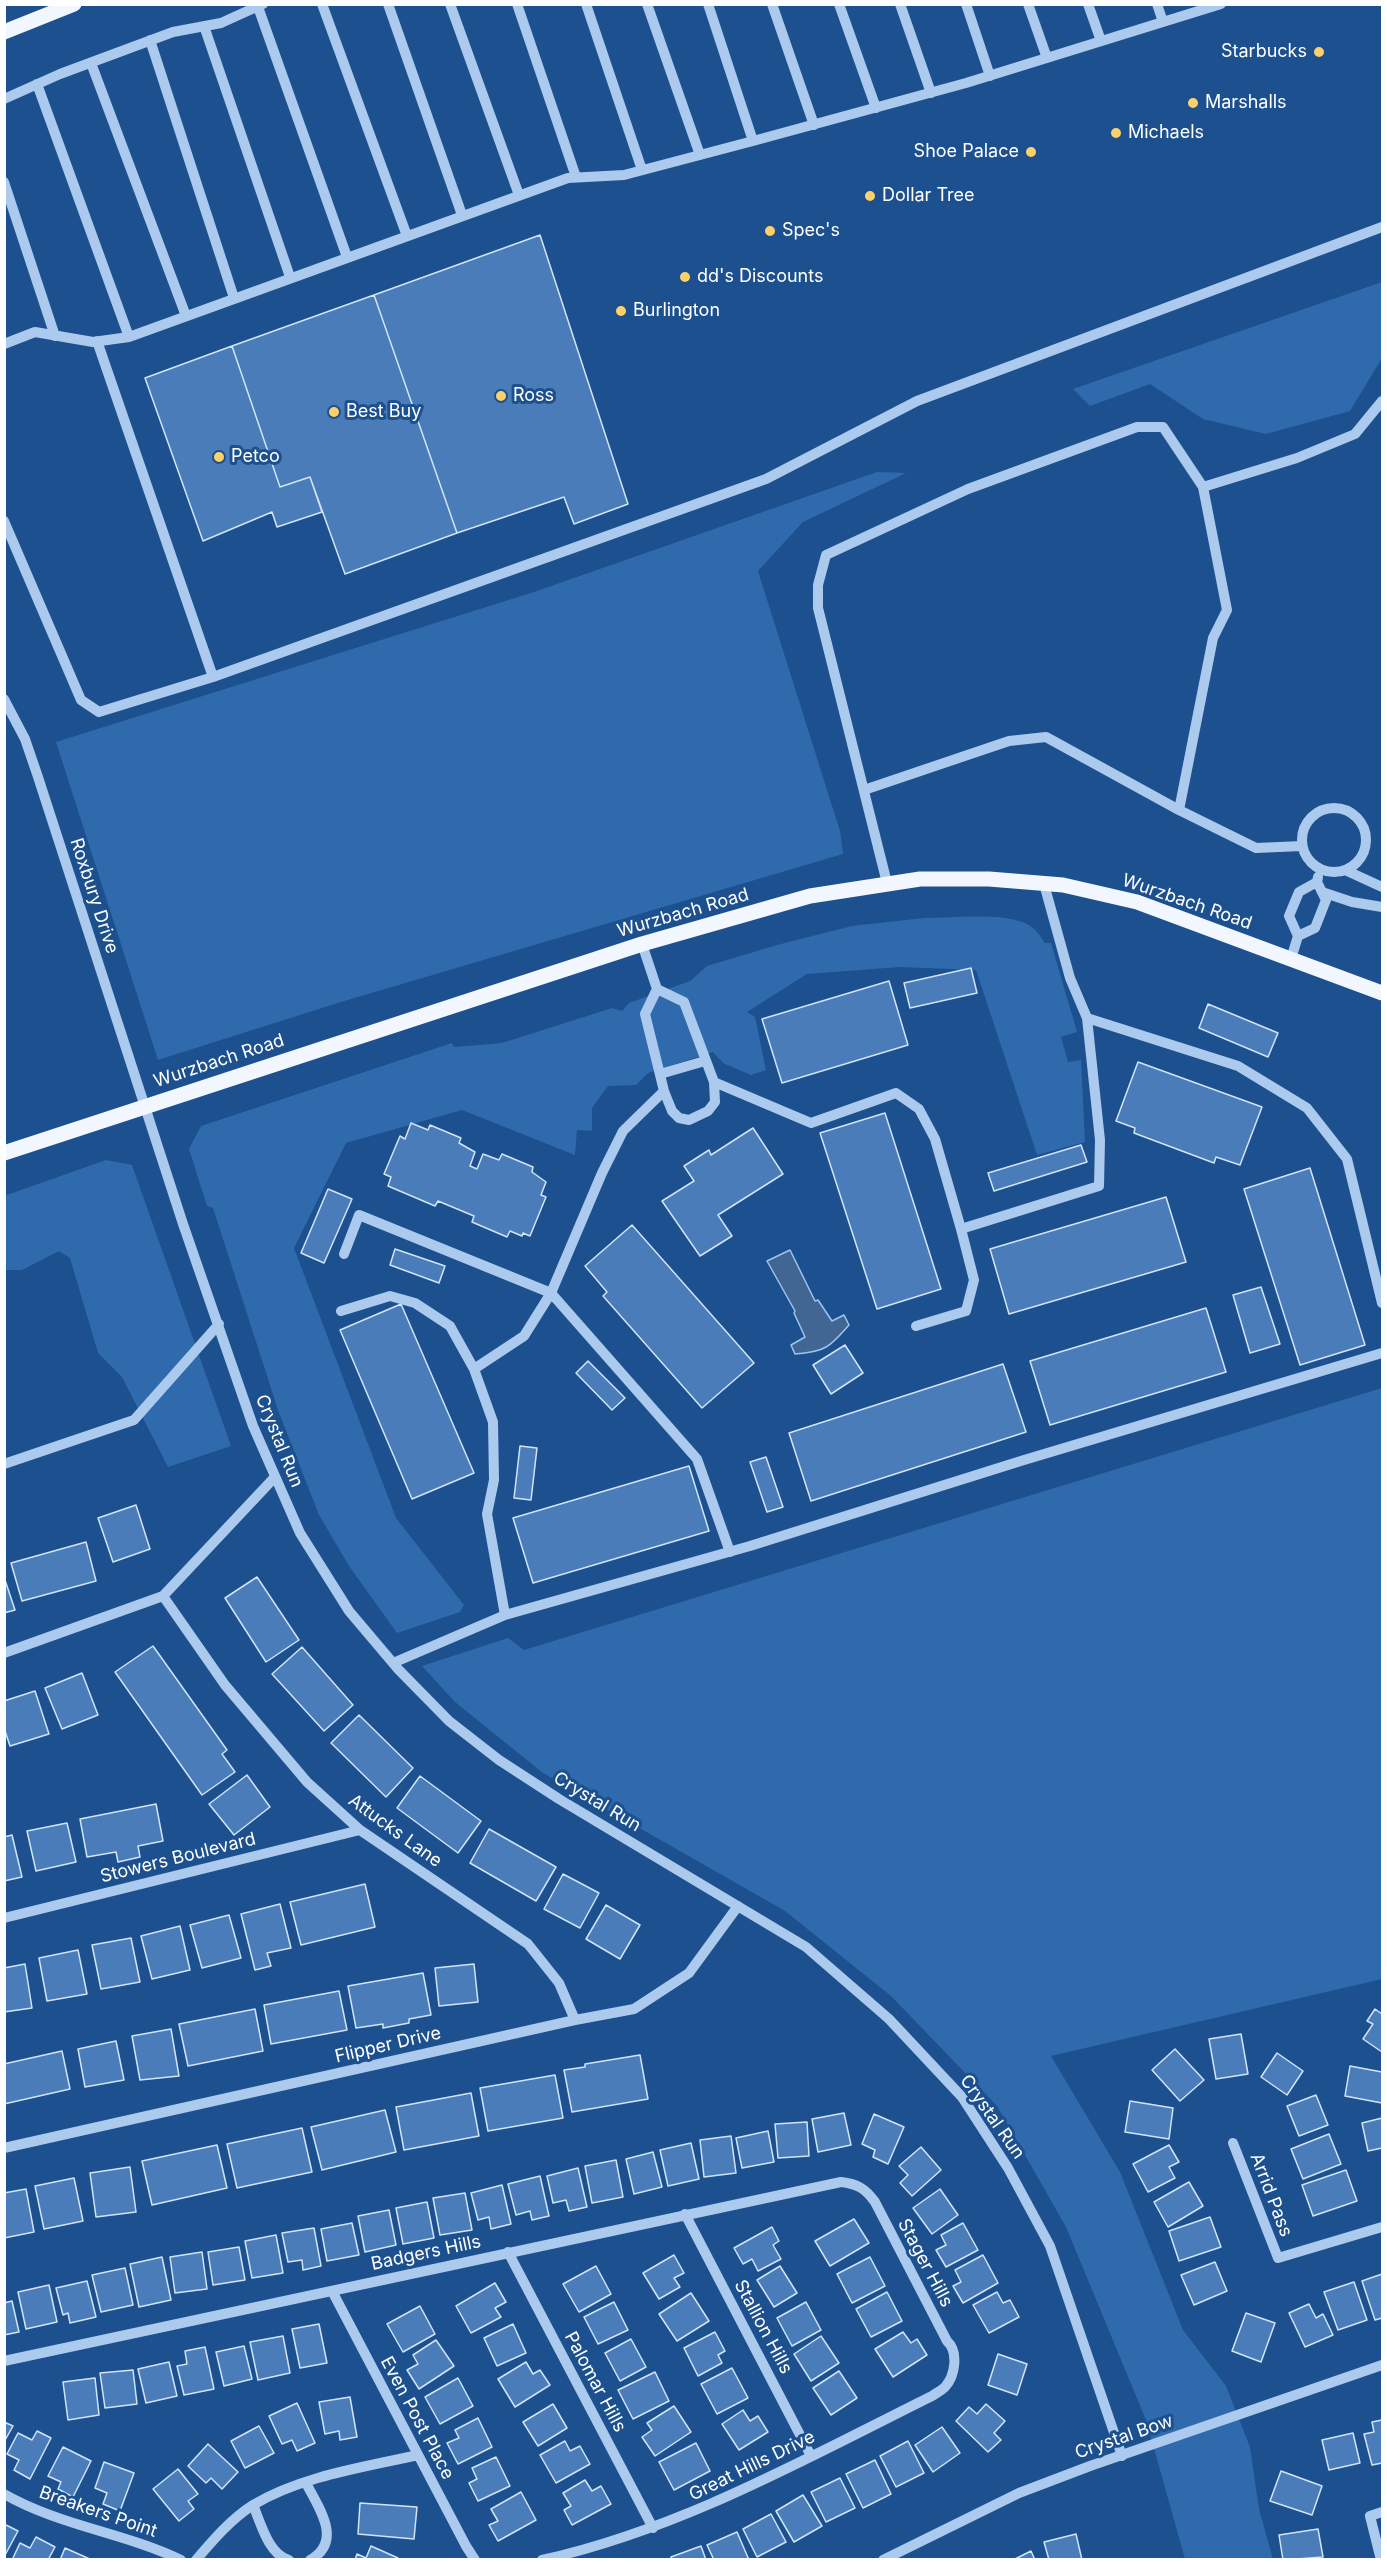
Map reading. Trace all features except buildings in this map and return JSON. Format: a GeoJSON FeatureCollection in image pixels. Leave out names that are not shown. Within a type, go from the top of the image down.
{"type":"FeatureCollection","features":[{"type":"Feature","properties":{"kind":"main road"},"geometry":{"type":"LineString","coordinates":[[4,32],[74,4]]}},
{"type":"Feature","properties":{"kind":"main road","name":"Wurzbach Road"},"geometry":{"type":"LineString","coordinates":[[4,1153],[642,944],[810,896],[920,879],[989,879],[1063,885],[1137,902],[1383,993]]}},
{"type":"Feature","properties":{"kind":"street"},"geometry":{"type":"LineString","coordinates":[[322,4],[407,236]]}},
{"type":"Feature","properties":{"kind":"street"},"geometry":{"type":"LineString","coordinates":[[388,4],[462,215]]}},
{"type":"Feature","properties":{"kind":"street"},"geometry":{"type":"LineString","coordinates":[[450,4],[519,195]]}},
{"type":"Feature","properties":{"kind":"street"},"geometry":{"type":"LineString","coordinates":[[517,4],[576,177]]}},
{"type":"Feature","properties":{"kind":"street"},"geometry":{"type":"LineString","coordinates":[[586,4],[642,170]]}},
{"type":"Feature","properties":{"kind":"street"},"geometry":{"type":"LineString","coordinates":[[647,4],[700,155]]}},
{"type":"Feature","properties":{"kind":"street"},"geometry":{"type":"LineString","coordinates":[[708,4],[753,141]]}},
{"type":"Feature","properties":{"kind":"street"},"geometry":{"type":"LineString","coordinates":[[772,4],[814,124]]}},
{"type":"Feature","properties":{"kind":"street"},"geometry":{"type":"LineString","coordinates":[[839,4],[876,108]]}},
{"type":"Feature","properties":{"kind":"street"},"geometry":{"type":"LineString","coordinates":[[900,4],[930,93]]}},
{"type":"Feature","properties":{"kind":"street"},"geometry":{"type":"LineString","coordinates":[[966,4],[990,76]]}},
{"type":"Feature","properties":{"kind":"street"},"geometry":{"type":"LineString","coordinates":[[1028,4],[1047,58]]}},
{"type":"Feature","properties":{"kind":"street"},"geometry":{"type":"LineString","coordinates":[[1088,4],[1101,41]]}},
{"type":"Feature","properties":{"kind":"street"},"geometry":{"type":"LineString","coordinates":[[1157,4],[1163,22]]}},
{"type":"Feature","properties":{"kind":"street"},"geometry":{"type":"LineString","coordinates":[[4,344],[34,332],[97,341],[129,338],[290,277],[568,178],[624,175],[753,141],[990,76],[1215,5]]}},
{"type":"Feature","properties":{"kind":"street"},"geometry":{"type":"LineString","coordinates":[[4,99],[150,40],[173,32],[221,23],[260,6],[347,257]]}},
{"type":"Feature","properties":{"kind":"street"},"geometry":{"type":"LineString","coordinates":[[204,26],[290,277]]}},
{"type":"Feature","properties":{"kind":"street"},"geometry":{"type":"LineString","coordinates":[[150,40],[234,298]]}},
{"type":"Feature","properties":{"kind":"street"},"geometry":{"type":"LineString","coordinates":[[91,63],[186,316]]}},
{"type":"Feature","properties":{"kind":"street"},"geometry":{"type":"LineString","coordinates":[[37,84],[129,338]]}},
{"type":"Feature","properties":{"kind":"street"},"geometry":{"type":"LineString","coordinates":[[4,183],[55,336]]}},
{"type":"Feature","properties":{"kind":"street"},"geometry":{"type":"LineString","coordinates":[[4,521],[81,700],[99,712],[213,677],[766,479],[917,401],[1383,227]]}},
{"type":"Feature","properties":{"kind":"street"},"geometry":{"type":"LineString","coordinates":[[97,341],[213,677]]}},
{"type":"Feature","properties":{"kind":"street"},"geometry":{"type":"LineString","coordinates":[[1203,487],[1298,458],[1355,434],[1383,401]]}},
{"type":"Feature","properties":{"kind":"street"},"geometry":{"type":"LineString","coordinates":[[887,884],[818,608],[818,585],[826,555],[968,489],[1137,428],[1163,427],[1203,487],[1227,610],[1213,638],[1179,810]]}},
{"type":"Feature","properties":{"kind":"street","name":"Roxbury Drive"},"geometry":{"type":"LineString","coordinates":[[4,699],[25,739],[144,1106]]}},
{"type":"Feature","properties":{"kind":"street"},"geometry":{"type":"LineString","coordinates":[[864,790],[1009,741],[1046,737],[1179,810],[1256,848],[1302,846]]}},
{"type":"Feature","properties":{"kind":"street"},"geometry":{"type":"LineString","coordinates":[[1326,809],[1345,810],[1360,822],[1366,840],[1360,858],[1345,870],[1336,872],[1320,869],[1311,862],[1302,846],[1305,827],[1309,819],[1326,809]]}},
{"type":"Feature","properties":{"kind":"street"},"geometry":{"type":"LineString","coordinates":[[1298,936],[1316,928],[1326,900],[1319,887],[1320,869]]}},
{"type":"Feature","properties":{"kind":"street"},"geometry":{"type":"LineString","coordinates":[[1345,870],[1383,887]]}},
{"type":"Feature","properties":{"kind":"street"},"geometry":{"type":"LineString","coordinates":[[961,1229],[1099,1186],[1100,1140],[1087,1018],[1070,978],[1044,884]]}},
{"type":"Feature","properties":{"kind":"street"},"geometry":{"type":"LineString","coordinates":[[1291,959],[1298,936],[1289,916],[1299,892],[1319,887],[1352,902],[1383,907]]}},
{"type":"Feature","properties":{"kind":"street"},"geometry":{"type":"LineString","coordinates":[[642,944],[657,989],[645,1014],[664,1091],[672,1111],[679,1118],[689,1120],[708,1111],[715,1102],[714,1082],[684,1002],[657,989]]}},
{"type":"Feature","properties":{"kind":"street"},"geometry":{"type":"LineString","coordinates":[[1087,1018],[1238,1066],[1308,1108],[1347,1159],[1383,1303]]}},
{"type":"Feature","properties":{"kind":"street"},"geometry":{"type":"LineString","coordinates":[[660,1074],[705,1060]]}},
{"type":"Feature","properties":{"kind":"street"},"geometry":{"type":"LineString","coordinates":[[714,1082],[811,1123],[896,1093],[919,1109],[935,1139],[974,1280],[966,1311],[916,1326]]}},
{"type":"Feature","properties":{"kind":"street"},"geometry":{"type":"LineString","coordinates":[[474,1368],[524,1336],[551,1293],[602,1173],[623,1131],[664,1091]]}},
{"type":"Feature","properties":{"kind":"street","name":"Crystal Run"},"geometry":{"type":"LineString","coordinates":[[144,1106],[253,1426],[274,1478],[300,1533],[349,1611],[393,1663],[449,1721],[499,1760],[559,1799],[807,1947],[889,2019],[962,2097],[1008,2168],[1050,2246],[1122,2456]]}},
{"type":"Feature","properties":{"kind":"street"},"geometry":{"type":"LineString","coordinates":[[344,1254],[359,1215],[551,1293],[697,1459],[730,1552]]}},
{"type":"Feature","properties":{"kind":"street"},"geometry":{"type":"LineString","coordinates":[[341,1311],[390,1296],[415,1303],[450,1326],[474,1368],[493,1422],[494,1480],[487,1514],[505,1615]]}},
{"type":"Feature","properties":{"kind":"street"},"geometry":{"type":"LineString","coordinates":[[4,1464],[134,1420],[219,1324]]}},
{"type":"Feature","properties":{"kind":"street"},"geometry":{"type":"LineString","coordinates":[[393,1663],[505,1615],[730,1552],[1024,1460],[1383,1353]]}},
{"type":"Feature","properties":{"kind":"street"},"geometry":{"type":"LineString","coordinates":[[4,1653],[163,1596],[274,1478]]}},
{"type":"Feature","properties":{"kind":"street","name":"Attucks Lane"},"geometry":{"type":"LineString","coordinates":[[163,1596],[225,1684],[307,1782],[360,1830],[528,1944],[559,1983],[575,2020]]}},
{"type":"Feature","properties":{"kind":"street","name":"Stowers Boulevard"},"geometry":{"type":"LineString","coordinates":[[4,1918],[360,1830]]}},
{"type":"Feature","properties":{"kind":"street","name":"Flipper Drive"},"geometry":{"type":"LineString","coordinates":[[4,2148],[633,2009],[689,1973],[738,1906]]}},
{"type":"Feature","properties":{"kind":"street","name":"Arrid Pass"},"geometry":{"type":"LineString","coordinates":[[1233,2143],[1278,2258],[1383,2227]]}},
{"type":"Feature","properties":{"kind":"street","name":"Badgers Hills"},"geometry":{"type":"LineString","coordinates":[[4,2361],[685,2214],[841,2182],[855,2183]]}},
{"type":"Feature","properties":{"kind":"street","name":"Stager Hills"},"geometry":{"type":"LineString","coordinates":[[855,2183],[866,2190],[875,2202],[947,2341],[952,2345],[954,2364]]}},
{"type":"Feature","properties":{"kind":"street","name":"Stallion Hills"},"geometry":{"type":"LineString","coordinates":[[685,2214],[811,2456]]}},
{"type":"Feature","properties":{"kind":"street","name":"Palomar Hills"},"geometry":{"type":"LineString","coordinates":[[508,2252],[653,2528]]}},
{"type":"Feature","properties":{"kind":"street","name":"Even Post Place"},"geometry":{"type":"LineString","coordinates":[[332,2291],[466,2546],[476,2559]]}},
{"type":"Feature","properties":{"kind":"street","name":"Great Hills Drive"},"geometry":{"type":"LineString","coordinates":[[542,2559],[577,2552],[653,2528],[728,2497],[932,2396],[945,2387],[953,2374],[954,2364]]}},
{"type":"Feature","properties":{"kind":"street","name":"Crystal Bow"},"geometry":{"type":"LineString","coordinates":[[883,2559],[1019,2493],[1383,2365]]}},
{"type":"Feature","properties":{"kind":"street"},"geometry":{"type":"LineString","coordinates":[[196,2559],[220,2532],[253,2505],[328,2475],[418,2455]]}},
{"type":"Feature","properties":{"kind":"street"},"geometry":{"type":"LineString","coordinates":[[306,2483],[328,2525],[323,2547],[310,2559]]}},
{"type":"Feature","properties":{"kind":"street","name":"Breakers Point"},"geometry":{"type":"LineString","coordinates":[[4,2494],[39,2511],[181,2559]]}},
{"type":"Feature","properties":{"kind":"street"},"geometry":{"type":"LineString","coordinates":[[253,2505],[273,2549],[282,2558],[289,2559]]}},
{"type":"Feature","properties":{"kind":"street"},"geometry":{"type":"LineString","coordinates":[[1382,2559],[1370,2516],[1383,2512]]}},
{"type":"Feature","properties":{"kind":"shaded area"},"geometry":{"type":"Polygon","coordinates":[[[1382,282],[1382,358],[1350,411],[1266,434],[1203,419],[1150,384],[1090,406],[1073,389],[1382,282]]]}},
{"type":"Feature","properties":{"kind":"shaded area"},"geometry":{"type":"Polygon","coordinates":[[[877,472],[906,473],[803,522],[758,571],[840,831],[843,854],[341,1002],[158,1060],[56,742],[534,592],[877,472]]]}},
{"type":"Feature","properties":{"kind":"shaded area"},"geometry":{"type":"Polygon","coordinates":[[[924,918],[1011,919],[1029,925],[1045,943],[1051,943],[1077,1032],[1061,1037],[1068,1062],[1081,1060],[1085,1142],[1037,1155],[976,970],[900,967],[807,974],[747,1012],[755,1017],[766,1070],[751,1075],[723,1063],[713,1052],[648,1073],[636,1085],[608,1086],[592,1108],[592,1131],[577,1130],[575,1155],[462,1110],[346,1143],[294,1248],[396,1518],[464,1605],[460,1612],[397,1633],[349,1566],[319,1515],[278,1410],[213,1208],[207,1206],[189,1149],[201,1126],[452,1043],[454,1047],[502,1043],[612,1008],[622,1011],[629,1003],[690,981],[707,966],[777,945],[852,926],[924,918]]]}},
{"type":"Feature","properties":{"kind":"shaded area"},"geometry":{"type":"Polygon","coordinates":[[[106,1160],[132,1165],[231,1446],[168,1467],[122,1377],[98,1353],[70,1258],[59,1251],[22,1270],[5,1270],[4,1196],[106,1160]]]}},
{"type":"Feature","properties":{"kind":"shaded area"},"geometry":{"type":"Polygon","coordinates":[[[790,1250],[815,1301],[818,1300],[832,1321],[844,1315],[849,1325],[837,1339],[813,1352],[795,1354],[791,1345],[805,1337],[795,1311],[767,1261],[790,1250]]]}},
{"type":"Feature","properties":{"kind":"shaded area"},"geometry":{"type":"Polygon","coordinates":[[[1382,1388],[1382,1979],[1051,2056],[1120,2172],[1183,2330],[1226,2386],[1250,2447],[1259,2509],[1273,2559],[1185,2559],[1146,2420],[1066,2227],[997,2106],[891,1996],[785,1911],[543,1773],[455,1702],[422,1666],[508,1638],[524,1650],[1382,1388]]]}},
{"type":"Feature","properties":{"kind":"place","name":"Starbucks"},"geometry":{"type":"Point","coordinates":[1319,52]}},
{"type":"Feature","properties":{"kind":"place","name":"Marshalls"},"geometry":{"type":"Point","coordinates":[1193,103]}},
{"type":"Feature","properties":{"kind":"place","name":"Michaels"},"geometry":{"type":"Point","coordinates":[1116,133]}},
{"type":"Feature","properties":{"kind":"place","name":"Shoe Palace"},"geometry":{"type":"Point","coordinates":[1031,152]}},
{"type":"Feature","properties":{"kind":"place","name":"Dollar Tree"},"geometry":{"type":"Point","coordinates":[870,196]}},
{"type":"Feature","properties":{"kind":"place","name":"Spec's"},"geometry":{"type":"Point","coordinates":[770,231]}},
{"type":"Feature","properties":{"kind":"place","name":"dd's Discounts"},"geometry":{"type":"Point","coordinates":[685,277]}},
{"type":"Feature","properties":{"kind":"place","name":"Burlington"},"geometry":{"type":"Point","coordinates":[621,311]}},
{"type":"Feature","properties":{"kind":"place","name":"Ross"},"geometry":{"type":"Point","coordinates":[501,396]}},
{"type":"Feature","properties":{"kind":"place","name":"Best Buy"},"geometry":{"type":"Point","coordinates":[334,412]}},
{"type":"Feature","properties":{"kind":"place","name":"Petco"},"geometry":{"type":"Point","coordinates":[219,457]}}]}
